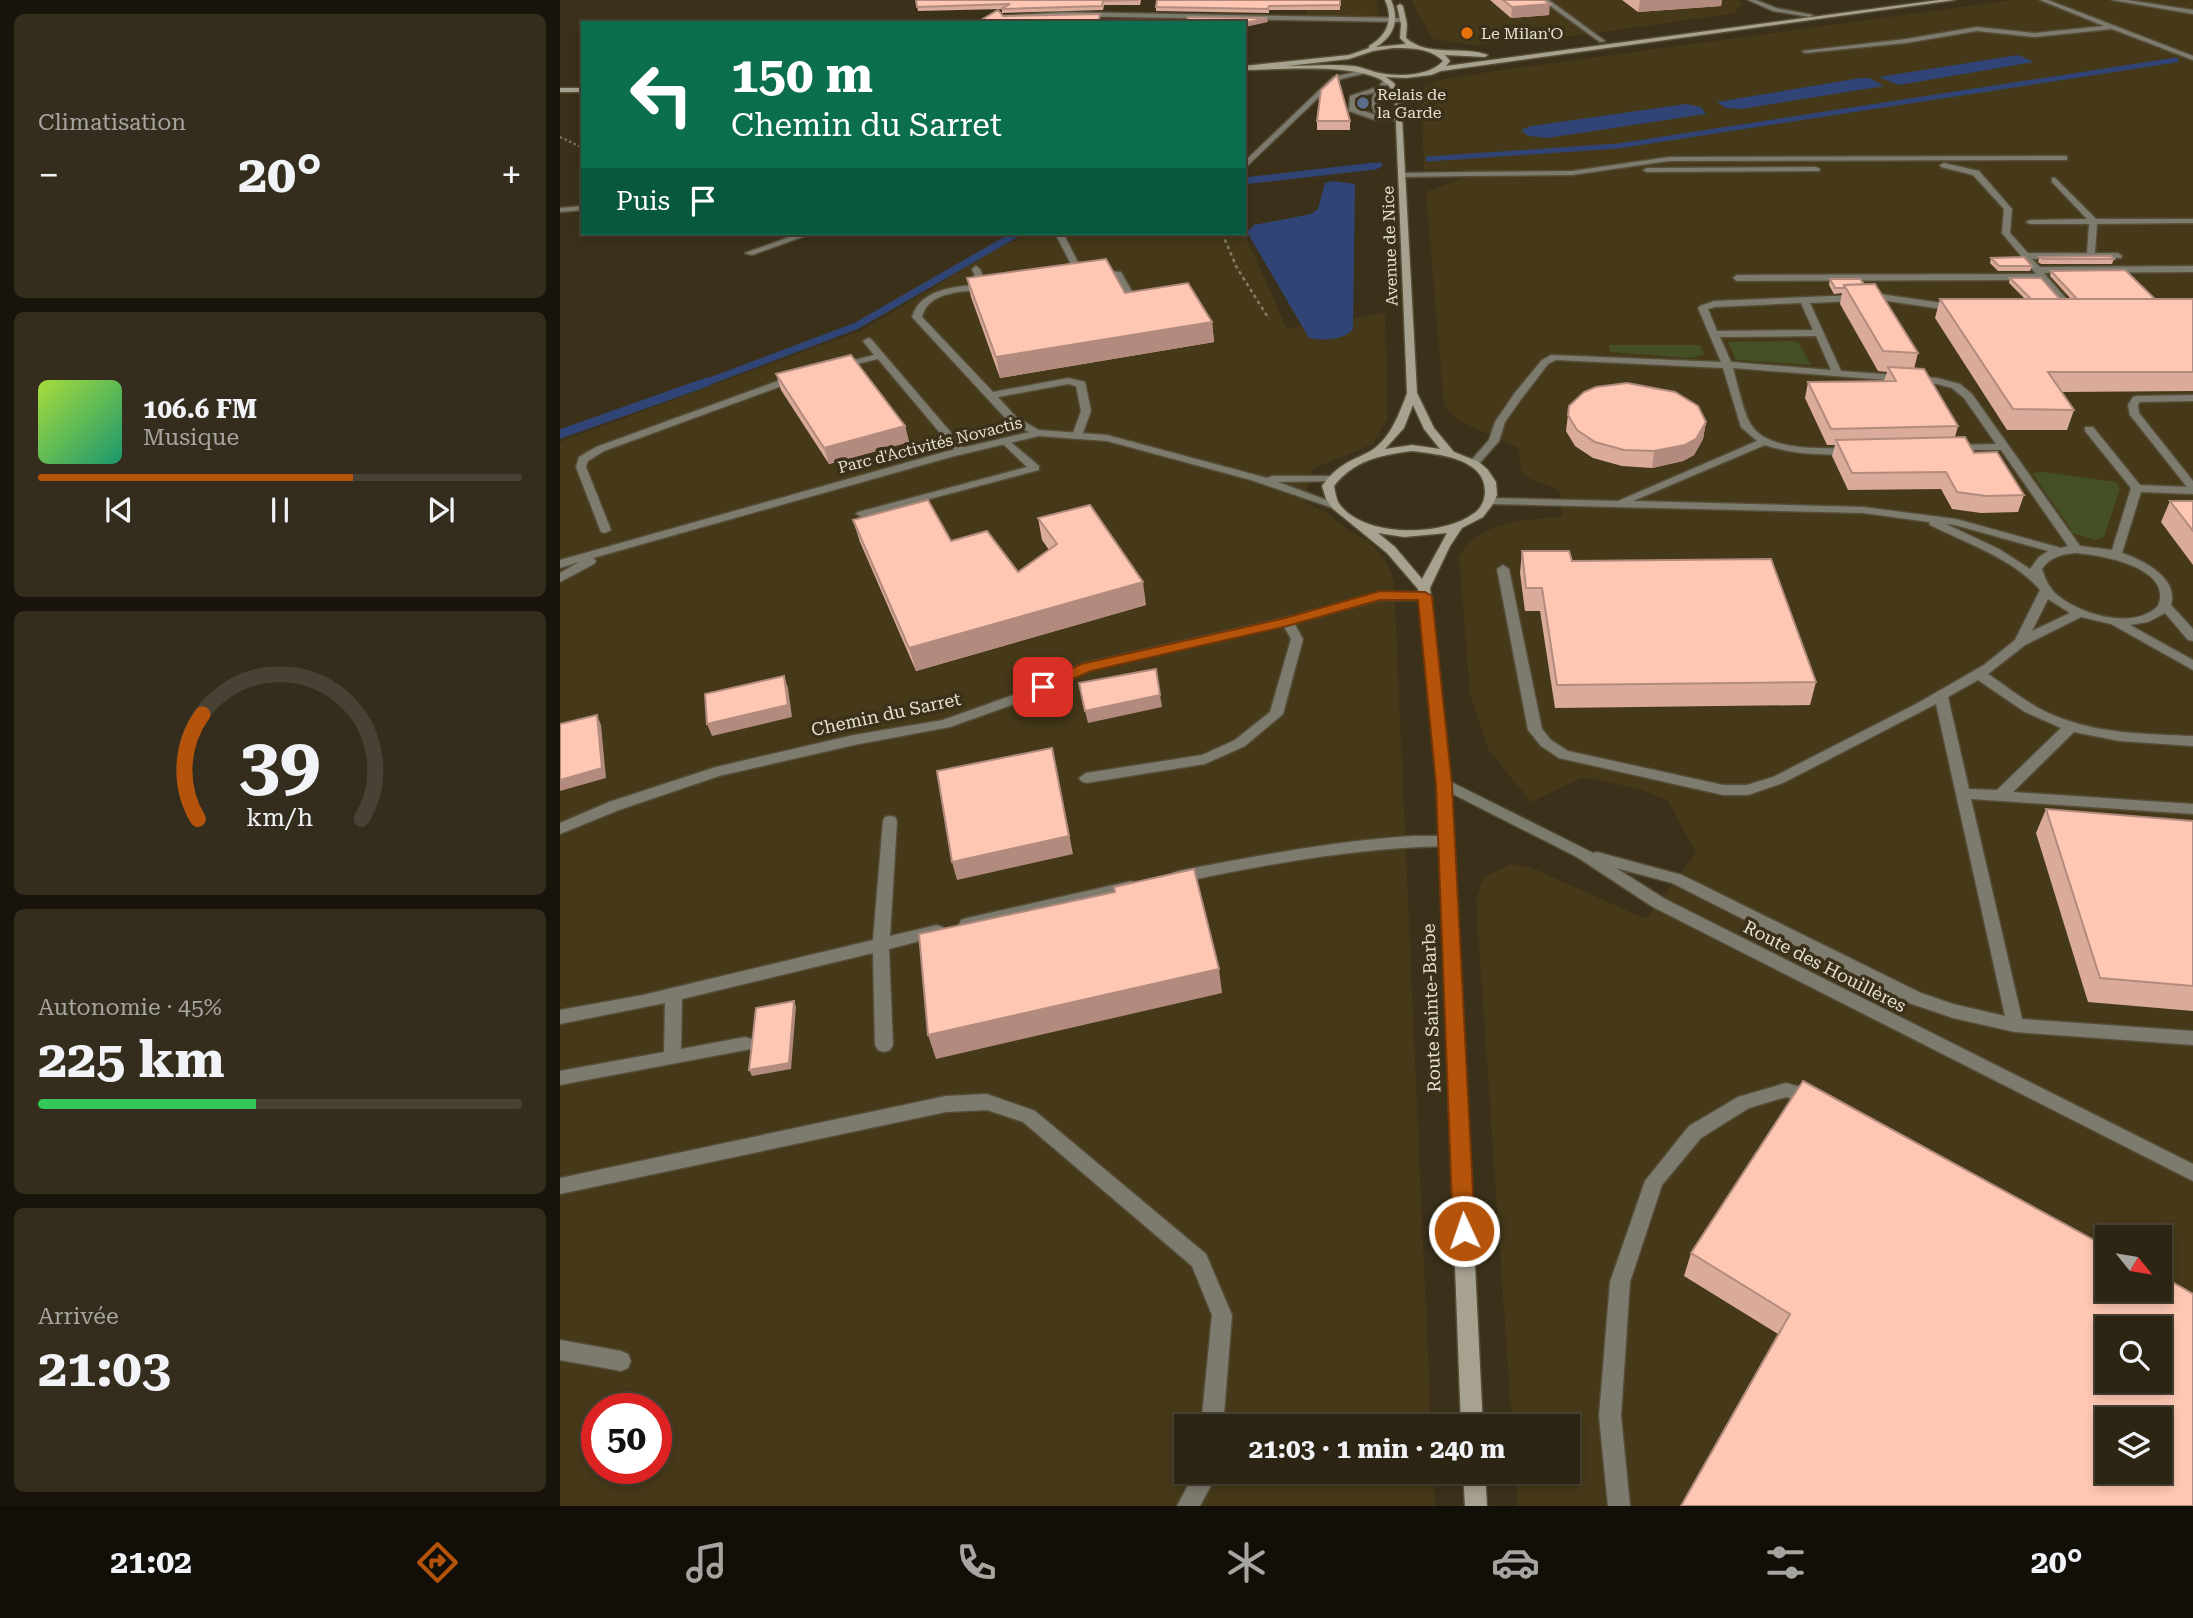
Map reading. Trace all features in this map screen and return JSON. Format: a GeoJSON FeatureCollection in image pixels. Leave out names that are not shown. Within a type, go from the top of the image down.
{"type":"FeatureCollection","features":[{"type":"Feature","properties":{"kind":"main road"},"geometry":{"type":"LineString","coordinates":[[1356,68],[1352,62],[1357,54],[1385,37],[1394,20],[1388,0]]}},
{"type":"Feature","properties":{"kind":"main road"},"geometry":{"type":"LineString","coordinates":[[1396,0],[1403,20],[1403,38],[1413,47]]}},
{"type":"Feature","properties":{"kind":"main road"},"geometry":{"type":"LineString","coordinates":[[1246,68],[1357,54],[1375,48],[1413,47],[1437,53],[1496,55],[1917,0]]}},
{"type":"Feature","properties":{"kind":"main road"},"geometry":{"type":"LineString","coordinates":[[1258,67],[1356,68],[1377,75],[1420,75],[1440,69],[1952,0]]}},
{"type":"Feature","properties":{"kind":"main road"},"geometry":{"type":"LineString","coordinates":[[1437,53],[1447,61],[1440,69]]}},
{"type":"Feature","properties":{"kind":"main road"},"geometry":{"type":"LineString","coordinates":[[1377,75],[1387,80]]}},
{"type":"Feature","properties":{"kind":"main road"},"geometry":{"type":"LineString","coordinates":[[1403,91],[1420,75]]}},
{"type":"Feature","properties":{"kind":"main road","name":"Avenue de Nice"},"geometry":{"type":"LineString","coordinates":[[1375,452],[1399,428],[1412,393],[1399,118],[1403,91],[1387,80]]}},
{"type":"Feature","properties":{"kind":"main road"},"geometry":{"type":"LineString","coordinates":[[560,90],[581,90]]}},
{"type":"Feature","properties":{"kind":"main road","name":"Avenue de Nice"},"geometry":{"type":"LineString","coordinates":[[1412,393],[1429,429],[1449,453]]}},
{"type":"Feature","properties":{"kind":"main road"},"geometry":{"type":"LineString","coordinates":[[1358,523],[1380,531],[1433,533],[1457,527],[1479,516],[1491,501],[1492,488],[1486,475],[1474,464],[1449,453],[1412,448],[1375,452],[1354,460],[1328,486],[1334,505],[1391,550],[1424,592],[1444,546],[1457,527]]}},
{"type":"Feature","properties":{"kind":"main road","name":"Route Sainte-Barbe"},"geometry":{"type":"LineString","coordinates":[[1424,592],[1444,784],[1471,1414]]}},
{"type":"Feature","properties":{"kind":"main road"},"geometry":{"type":"LineString","coordinates":[[1475,1484],[1476,1506]]}},
{"type":"Feature","properties":{"kind":"street"},"geometry":{"type":"LineString","coordinates":[[1545,0],[1602,41]]}},
{"type":"Feature","properties":{"kind":"street"},"geometry":{"type":"LineString","coordinates":[[2043,0],[2193,58]]}},
{"type":"Feature","properties":{"kind":"street"},"geometry":{"type":"LineString","coordinates":[[2115,0],[2193,12]]}},
{"type":"Feature","properties":{"kind":"street"},"geometry":{"type":"LineString","coordinates":[[1753,1],[1783,11],[1810,15]]}},
{"type":"Feature","properties":{"kind":"street"},"geometry":{"type":"LineString","coordinates":[[1753,1],[1764,13],[1760,21]]}},
{"type":"Feature","properties":{"kind":"street"},"geometry":{"type":"LineString","coordinates":[[1004,16],[1063,14],[1403,20]]}},
{"type":"Feature","properties":{"kind":"street"},"geometry":{"type":"LineString","coordinates":[[1805,51],[1906,41],[1977,29],[2035,35],[2112,27]]}},
{"type":"Feature","properties":{"kind":"street"},"geometry":{"type":"LineString","coordinates":[[1246,165],[1335,78],[1364,72]]}},
{"type":"Feature","properties":{"kind":"street"},"geometry":{"type":"LineString","coordinates":[[1385,118],[1377,113],[1375,97],[1387,80]]}},
{"type":"Feature","properties":{"kind":"street"},"geometry":{"type":"LineString","coordinates":[[1380,88],[1352,97],[1352,109],[1363,115],[1399,118]]}},
{"type":"Feature","properties":{"kind":"street"},"geometry":{"type":"LineString","coordinates":[[1573,173],[1669,159],[2064,159]]}},
{"type":"Feature","properties":{"kind":"street"},"geometry":{"type":"LineString","coordinates":[[1403,175],[1841,169],[1861,164],[1945,165],[1976,173],[2008,209],[2006,233],[2072,311]]}},
{"type":"Feature","properties":{"kind":"street"},"geometry":{"type":"LineString","coordinates":[[2055,180],[2093,221],[2091,256]]}},
{"type":"Feature","properties":{"kind":"street"},"geometry":{"type":"LineString","coordinates":[[560,210],[581,208]]}},
{"type":"Feature","properties":{"kind":"street"},"geometry":{"type":"LineString","coordinates":[[2030,222],[2193,221]]}},
{"type":"Feature","properties":{"kind":"street"},"geometry":{"type":"LineString","coordinates":[[749,253],[803,235]]}},
{"type":"Feature","properties":{"kind":"street"},"geometry":{"type":"LineString","coordinates":[[1060,235],[1081,276]]}},
{"type":"Feature","properties":{"kind":"street"},"geometry":{"type":"LineString","coordinates":[[2026,256],[2118,256]]}},
{"type":"Feature","properties":{"kind":"street"},"geometry":{"type":"LineString","coordinates":[[976,270],[980,279],[976,287]]}},
{"type":"Feature","properties":{"kind":"street"},"geometry":{"type":"LineString","coordinates":[[1737,278],[2193,270]]}},
{"type":"Feature","properties":{"kind":"street"},"geometry":{"type":"LineString","coordinates":[[1068,278],[1113,272],[1118,274],[1128,293]]}},
{"type":"Feature","properties":{"kind":"street"},"geometry":{"type":"LineString","coordinates":[[1001,288],[962,288],[929,299],[918,311],[917,317],[1012,419],[1039,433]]}},
{"type":"Feature","properties":{"kind":"street"},"geometry":{"type":"LineString","coordinates":[[1868,450],[1786,449],[1767,441],[1746,427],[1727,365],[1702,310],[1705,306],[1880,297],[1969,310]]}},
{"type":"Feature","properties":{"kind":"street"},"geometry":{"type":"LineString","coordinates":[[1805,300],[1838,374]]}},
{"type":"Feature","properties":{"kind":"street"},"geometry":{"type":"LineString","coordinates":[[2059,311],[2085,311]]}},
{"type":"Feature","properties":{"kind":"street"},"geometry":{"type":"LineString","coordinates":[[1713,334],[1819,333]]}},
{"type":"Feature","properties":{"kind":"street"},"geometry":{"type":"LineString","coordinates":[[868,341],[961,451]]}},
{"type":"Feature","properties":{"kind":"street"},"geometry":{"type":"LineString","coordinates":[[822,371],[880,356]]}},
{"type":"Feature","properties":{"kind":"street"},"geometry":{"type":"LineString","coordinates":[[1474,464],[1494,441],[1500,422],[1518,396],[1545,362],[1555,356],[1727,365],[1937,381],[1956,386],[1968,396],[2076,549]]}},
{"type":"Feature","properties":{"kind":"street"},"geometry":{"type":"LineString","coordinates":[[606,530],[581,467],[583,459],[600,449],[811,374]]}},
{"type":"Feature","properties":{"kind":"street"},"geometry":{"type":"LineString","coordinates":[[989,397],[1068,381],[1081,384],[1085,394],[1086,411],[1076,436]]}},
{"type":"Feature","properties":{"kind":"street"},"geometry":{"type":"LineString","coordinates":[[2193,398],[2137,400],[2133,405],[2134,413],[2193,490]]}},
{"type":"Feature","properties":{"kind":"street"},"geometry":{"type":"LineString","coordinates":[[2089,429],[2137,488],[2193,490]]}},
{"type":"Feature","properties":{"kind":"street","name":"Parc d'Activités Novactis"},"geometry":{"type":"LineString","coordinates":[[560,564],[616,546],[961,451],[1039,433],[1107,438],[1255,478],[1334,505]]}},
{"type":"Feature","properties":{"kind":"street"},"geometry":{"type":"LineString","coordinates":[[862,514],[1035,468],[1006,441]]}},
{"type":"Feature","properties":{"kind":"street"},"geometry":{"type":"LineString","coordinates":[[1616,504],[1767,441]]}},
{"type":"Feature","properties":{"kind":"street"},"geometry":{"type":"LineString","coordinates":[[1936,449],[2003,447]]}},
{"type":"Feature","properties":{"kind":"street","name":"Parc d'Activités Novactis"},"geometry":{"type":"LineString","coordinates":[[1255,478],[1334,478]]}},
{"type":"Feature","properties":{"kind":"street"},"geometry":{"type":"LineString","coordinates":[[2116,555],[2137,488]]}},
{"type":"Feature","properties":{"kind":"street"},"geometry":{"type":"LineString","coordinates":[[1491,501],[1863,510],[1956,522],[2060,551]]}},
{"type":"Feature","properties":{"kind":"street"},"geometry":{"type":"LineString","coordinates":[[1916,516],[1995,552],[2037,579],[2045,592],[2060,604],[2080,613],[2113,620],[2147,618],[2158,613],[2165,605],[2167,595],[2162,583],[2151,572],[2116,555],[2076,549],[2060,551],[2040,561],[2036,569],[2037,579]]}},
{"type":"Feature","properties":{"kind":"street","name":"Parc d'Activités Novactis"},"geometry":{"type":"LineString","coordinates":[[560,579],[616,546]]}},
{"type":"Feature","properties":{"kind":"street"},"geometry":{"type":"LineString","coordinates":[[1503,569],[1535,730],[1546,743],[1564,755],[1723,790],[1748,790],[1778,780],[1941,696],[1979,674],[2020,642],[2080,613]]}},
{"type":"Feature","properties":{"kind":"street","name":"Chemin du Sarret"},"geometry":{"type":"LineString","coordinates":[[560,829],[614,806],[716,772],[855,740],[945,724],[1021,697],[1086,667],[1287,621],[1380,596],[1424,592]]}},
{"type":"Feature","properties":{"kind":"street"},"geometry":{"type":"LineString","coordinates":[[2020,642],[2045,592]]}},
{"type":"Feature","properties":{"kind":"street"},"geometry":{"type":"LineString","coordinates":[[2165,605],[2193,637]]}},
{"type":"Feature","properties":{"kind":"street"},"geometry":{"type":"LineString","coordinates":[[2113,620],[2193,666]]}},
{"type":"Feature","properties":{"kind":"street"},"geometry":{"type":"LineString","coordinates":[[1086,778],[1205,759],[1249,736],[1276,714],[1297,639],[1287,621]]}},
{"type":"Feature","properties":{"kind":"street"},"geometry":{"type":"LineString","coordinates":[[1979,674],[2028,708],[2071,727],[2104,735],[2193,741]]}},
{"type":"Feature","properties":{"kind":"street"},"geometry":{"type":"LineString","coordinates":[[1941,696],[2015,1025]]}},
{"type":"Feature","properties":{"kind":"street"},"geometry":{"type":"LineString","coordinates":[[2001,795],[2071,727]]}},
{"type":"Feature","properties":{"kind":"street","name":"Route des Houillères"},"geometry":{"type":"LineString","coordinates":[[1444,784],[1582,853],[1659,904],[2193,1173]]}},
{"type":"Feature","properties":{"kind":"street"},"geometry":{"type":"LineString","coordinates":[[1962,793],[2193,809]]}},
{"type":"Feature","properties":{"kind":"street"},"geometry":{"type":"LineString","coordinates":[[884,1045],[881,945],[890,821]]}},
{"type":"Feature","properties":{"kind":"street"},"geometry":{"type":"LineString","coordinates":[[560,1017],[674,995],[1154,882],[1269,859],[1365,844],[1447,841]]}},
{"type":"Feature","properties":{"kind":"street"},"geometry":{"type":"LineString","coordinates":[[1582,853],[1677,879],[1915,998],[1953,1011],[2015,1025],[2193,1038]]}},
{"type":"Feature","properties":{"kind":"street"},"geometry":{"type":"LineString","coordinates":[[672,1057],[674,995]]}},
{"type":"Feature","properties":{"kind":"street"},"geometry":{"type":"LineString","coordinates":[[560,1078],[745,1044]]}},
{"type":"Feature","properties":{"kind":"street"},"geometry":{"type":"LineString","coordinates":[[1619,1506],[1610,1416],[1619,1282],[1654,1181],[1695,1132],[1744,1102],[1786,1090],[1820,1098],[1832,1105]]}},
{"type":"Feature","properties":{"kind":"street"},"geometry":{"type":"LineString","coordinates":[[560,1186],[946,1104],[987,1102],[1029,1116],[1199,1260],[1223,1315],[1213,1414]]}},
{"type":"Feature","properties":{"kind":"street"},"geometry":{"type":"LineString","coordinates":[[560,1350],[621,1361]]}},
{"type":"Feature","properties":{"kind":"street"},"geometry":{"type":"LineString","coordinates":[[1188,1506],[1200,1484]]}},
{"type":"Feature","properties":{"kind":"path"},"geometry":{"type":"LineString","coordinates":[[560,137],[581,147]]}},
{"type":"Feature","properties":{"kind":"path"},"geometry":{"type":"LineString","coordinates":[[1223,235],[1237,268],[1269,320]]}},
{"type":"Feature","properties":{"kind":"shaded area"},"geometry":{"type":"Polygon","coordinates":[[[1306,0],[1377,0],[1378,19],[1307,19],[1306,0]]]}},
{"type":"Feature","properties":{"kind":"shaded area"},"geometry":{"type":"Polygon","coordinates":[[[1411,0],[1737,0],[1742,3],[1735,13],[1581,35],[1473,45],[1433,39],[1411,0]]]}},
{"type":"Feature","properties":{"kind":"shaded area"},"geometry":{"type":"Polygon","coordinates":[[[2013,0],[2193,0],[2193,1506],[1518,1506],[1516,1484],[1580,1484],[1580,1414],[1511,1414],[1476,900],[1484,877],[1512,864],[1532,868],[1646,919],[1696,853],[1668,801],[1640,789],[1583,777],[1531,802],[1488,749],[1470,693],[1459,556],[1471,541],[1490,529],[1518,521],[1563,516],[1559,490],[1528,478],[1521,471],[1519,448],[1459,421],[1444,405],[1426,192],[1464,178],[1463,170],[1424,170],[1421,94],[1425,87],[1440,80],[2013,0]]]}},
{"type":"Feature","properties":{"kind":"shaded area"},"geometry":{"type":"Polygon","coordinates":[[[1027,235],[1245,235],[1287,329],[1385,313],[1387,419],[1373,444],[1312,469],[1304,502],[1329,514],[1349,531],[1370,542],[1387,563],[1394,582],[1430,1414],[1174,1414],[1174,1484],[1434,1484],[1435,1506],[560,1506],[560,442],[863,330],[995,250],[1027,235]]]}},
{"type":"Feature","properties":{"kind":"green space"},"geometry":{"type":"Polygon","coordinates":[[[1728,342],[1799,343],[1811,365],[1736,360],[1728,342]]]}},
{"type":"Feature","properties":{"kind":"green space"},"geometry":{"type":"Polygon","coordinates":[[[1609,345],[1700,345],[1704,354],[1692,358],[1610,352],[1609,345]]]}},
{"type":"Feature","properties":{"kind":"green space"},"geometry":{"type":"Polygon","coordinates":[[[2044,472],[2116,482],[2120,489],[2104,537],[2095,540],[2070,532],[2071,529],[2032,473],[2044,472]]]}},
{"type":"Feature","properties":{"kind":"water"},"geometry":{"type":"Polygon","coordinates":[[[2018,55],[2034,62],[1899,85],[1879,77],[2018,55]]]}},
{"type":"Feature","properties":{"kind":"water"},"geometry":{"type":"Polygon","coordinates":[[[1869,78],[1884,86],[1741,109],[1726,108],[1717,102],[1869,78]]]}},
{"type":"Feature","properties":{"kind":"water"},"geometry":{"type":"Polygon","coordinates":[[[1686,104],[1701,107],[1706,114],[1547,138],[1528,136],[1521,130],[1531,126],[1686,104]]]}},
{"type":"Feature","properties":{"kind":"water"},"geometry":{"type":"Polygon","coordinates":[[[1333,181],[1355,184],[1353,329],[1339,337],[1315,339],[1309,338],[1247,232],[1254,225],[1311,214],[1318,209],[1325,183],[1333,181]]]}},
{"type":"Feature","properties":{"kind":"building"},"geometry":{"type":"Polygon","coordinates":[[[916,0],[1139,0],[1103,1],[1102,6],[1001,9],[1010,4],[917,7],[916,0]]]}},
{"type":"Feature","properties":{"kind":"building"},"geometry":{"type":"Polygon","coordinates":[[[1157,0],[1340,0],[1340,5],[1269,6],[1268,9],[1156,7],[1157,0]]]}},
{"type":"Feature","properties":{"kind":"building"},"geometry":{"type":"Polygon","coordinates":[[[1503,0],[1544,0],[1550,4],[1512,7],[1503,0]]]}},
{"type":"Feature","properties":{"kind":"building"},"geometry":{"type":"Polygon","coordinates":[[[998,10],[1003,16],[1100,14],[1098,21],[979,21],[998,10]]]}},
{"type":"Feature","properties":{"kind":"building"},"geometry":{"type":"Polygon","coordinates":[[[1188,17],[1267,18],[1246,23],[1187,21],[1188,17]]]}},
{"type":"Feature","properties":{"kind":"building"},"geometry":{"type":"Polygon","coordinates":[[[1337,75],[1350,121],[1317,121],[1321,90],[1337,75]]]}},
{"type":"Feature","properties":{"kind":"building"},"geometry":{"type":"Polygon","coordinates":[[[2111,256],[2114,259],[2040,257],[2111,256]]]}},
{"type":"Feature","properties":{"kind":"building"},"geometry":{"type":"Polygon","coordinates":[[[2024,257],[2032,266],[1999,266],[1991,258],[2024,257]]]}},
{"type":"Feature","properties":{"kind":"building"},"geometry":{"type":"Polygon","coordinates":[[[1106,259],[1125,293],[1188,283],[1212,322],[996,357],[967,278],[1106,259]]]}},
{"type":"Feature","properties":{"kind":"building"},"geometry":{"type":"Polygon","coordinates":[[[2125,270],[2155,299],[2077,299],[2051,271],[2125,270]]]}},
{"type":"Feature","properties":{"kind":"building"},"geometry":{"type":"Polygon","coordinates":[[[2010,278],[2041,278],[2060,299],[2031,299],[2010,278]]]}},
{"type":"Feature","properties":{"kind":"building"},"geometry":{"type":"Polygon","coordinates":[[[1830,279],[1860,279],[1864,284],[1835,288],[1830,279]]]}},
{"type":"Feature","properties":{"kind":"building"},"geometry":{"type":"Polygon","coordinates":[[[1875,284],[1918,353],[1883,351],[1844,285],[1875,284]]]}},
{"type":"Feature","properties":{"kind":"building"},"geometry":{"type":"Polygon","coordinates":[[[1940,299],[2193,299],[2193,372],[2048,372],[2074,410],[2013,409],[1940,299]]]}},
{"type":"Feature","properties":{"kind":"building"},"geometry":{"type":"Polygon","coordinates":[[[851,355],[905,426],[824,448],[776,374],[851,355]]]}},
{"type":"Feature","properties":{"kind":"building"},"geometry":{"type":"Polygon","coordinates":[[[1888,367],[1924,369],[1958,426],[1831,429],[1808,382],[1896,381],[1888,367]]]}},
{"type":"Feature","properties":{"kind":"building"},"geometry":{"type":"Polygon","coordinates":[[[1627,383],[1675,392],[1698,406],[1706,422],[1696,439],[1685,445],[1654,451],[1624,450],[1595,442],[1577,430],[1568,415],[1569,406],[1584,392],[1596,387],[1627,383]]]}},
{"type":"Feature","properties":{"kind":"building"},"geometry":{"type":"Polygon","coordinates":[[[1965,437],[1974,453],[1997,452],[2024,495],[1986,496],[1957,492],[1946,472],[1852,473],[1836,440],[1965,437]]]}},
{"type":"Feature","properties":{"kind":"building"},"geometry":{"type":"Polygon","coordinates":[[[928,500],[951,541],[987,531],[1018,572],[1057,544],[1038,518],[1090,505],[1143,582],[909,648],[853,520],[928,500]]]}},
{"type":"Feature","properties":{"kind":"building"},"geometry":{"type":"Polygon","coordinates":[[[2170,501],[2193,501],[2193,531],[2170,501]]]}},
{"type":"Feature","properties":{"kind":"building"},"geometry":{"type":"Polygon","coordinates":[[[1522,551],[1569,551],[1572,561],[1771,559],[1816,682],[1557,685],[1542,588],[1526,588],[1522,551]]]}},
{"type":"Feature","properties":{"kind":"building"},"geometry":{"type":"Polygon","coordinates":[[[1156,669],[1160,695],[1085,711],[1079,683],[1156,669]]]}},
{"type":"Feature","properties":{"kind":"building"},"geometry":{"type":"Polygon","coordinates":[[[784,676],[788,705],[707,724],[705,694],[784,676]]]}},
{"type":"Feature","properties":{"kind":"building"},"geometry":{"type":"Polygon","coordinates":[[[597,715],[602,768],[560,780],[560,724],[597,715]]]}},
{"type":"Feature","properties":{"kind":"building"},"geometry":{"type":"Polygon","coordinates":[[[1052,748],[1069,836],[952,862],[937,771],[1052,748]]]}},
{"type":"Feature","properties":{"kind":"building"},"geometry":{"type":"Polygon","coordinates":[[[2046,809],[2193,821],[2193,986],[2100,978],[2046,809]]]}},
{"type":"Feature","properties":{"kind":"building"},"geometry":{"type":"Polygon","coordinates":[[[1194,869],[1219,969],[928,1035],[919,934],[1115,892],[1114,887],[1194,869]]]}},
{"type":"Feature","properties":{"kind":"building"},"geometry":{"type":"Polygon","coordinates":[[[794,1001],[789,1063],[749,1070],[756,1008],[794,1001]]]}},
{"type":"Feature","properties":{"kind":"building"},"geometry":{"type":"Polygon","coordinates":[[[1803,1081],[2095,1240],[2095,1302],[2172,1302],[2172,1282],[2193,1294],[2193,1506],[1681,1506],[1790,1314],[1691,1253],[1803,1081]]]}},
{"type":"Feature","properties":{"kind":"waterway"},"geometry":{"type":"LineString","coordinates":[[1428,159],[1618,146],[2176,60]]}},
{"type":"Feature","properties":{"kind":"waterway"},"geometry":{"type":"LineString","coordinates":[[1360,167],[1380,165]]}},
{"type":"Feature","properties":{"kind":"waterway"},"geometry":{"type":"LineString","coordinates":[[1246,181],[1375,166]]}},
{"type":"Feature","properties":{"kind":"waterway"},"geometry":{"type":"LineString","coordinates":[[702,384],[856,326],[1015,235]]}},
{"type":"Feature","properties":{"kind":"waterway"},"geometry":{"type":"LineString","coordinates":[[560,434],[707,382]]}},
{"type":"Feature","properties":{"kind":"place","name":"Le Milan'O"},"geometry":{"type":"Point","coordinates":[1467,33]}},
{"type":"Feature","properties":{"kind":"place","name":"Relais de la Garde"},"geometry":{"type":"Point","coordinates":[1363,103]}},
{"type":"Feature","properties":{"kind":"route"},"geometry":{"type":"LineString","coordinates":[[1043,687],[1086,667],[1287,621],[1380,596],[1425,596],[1444,784],[1464,1231]]}}]}
